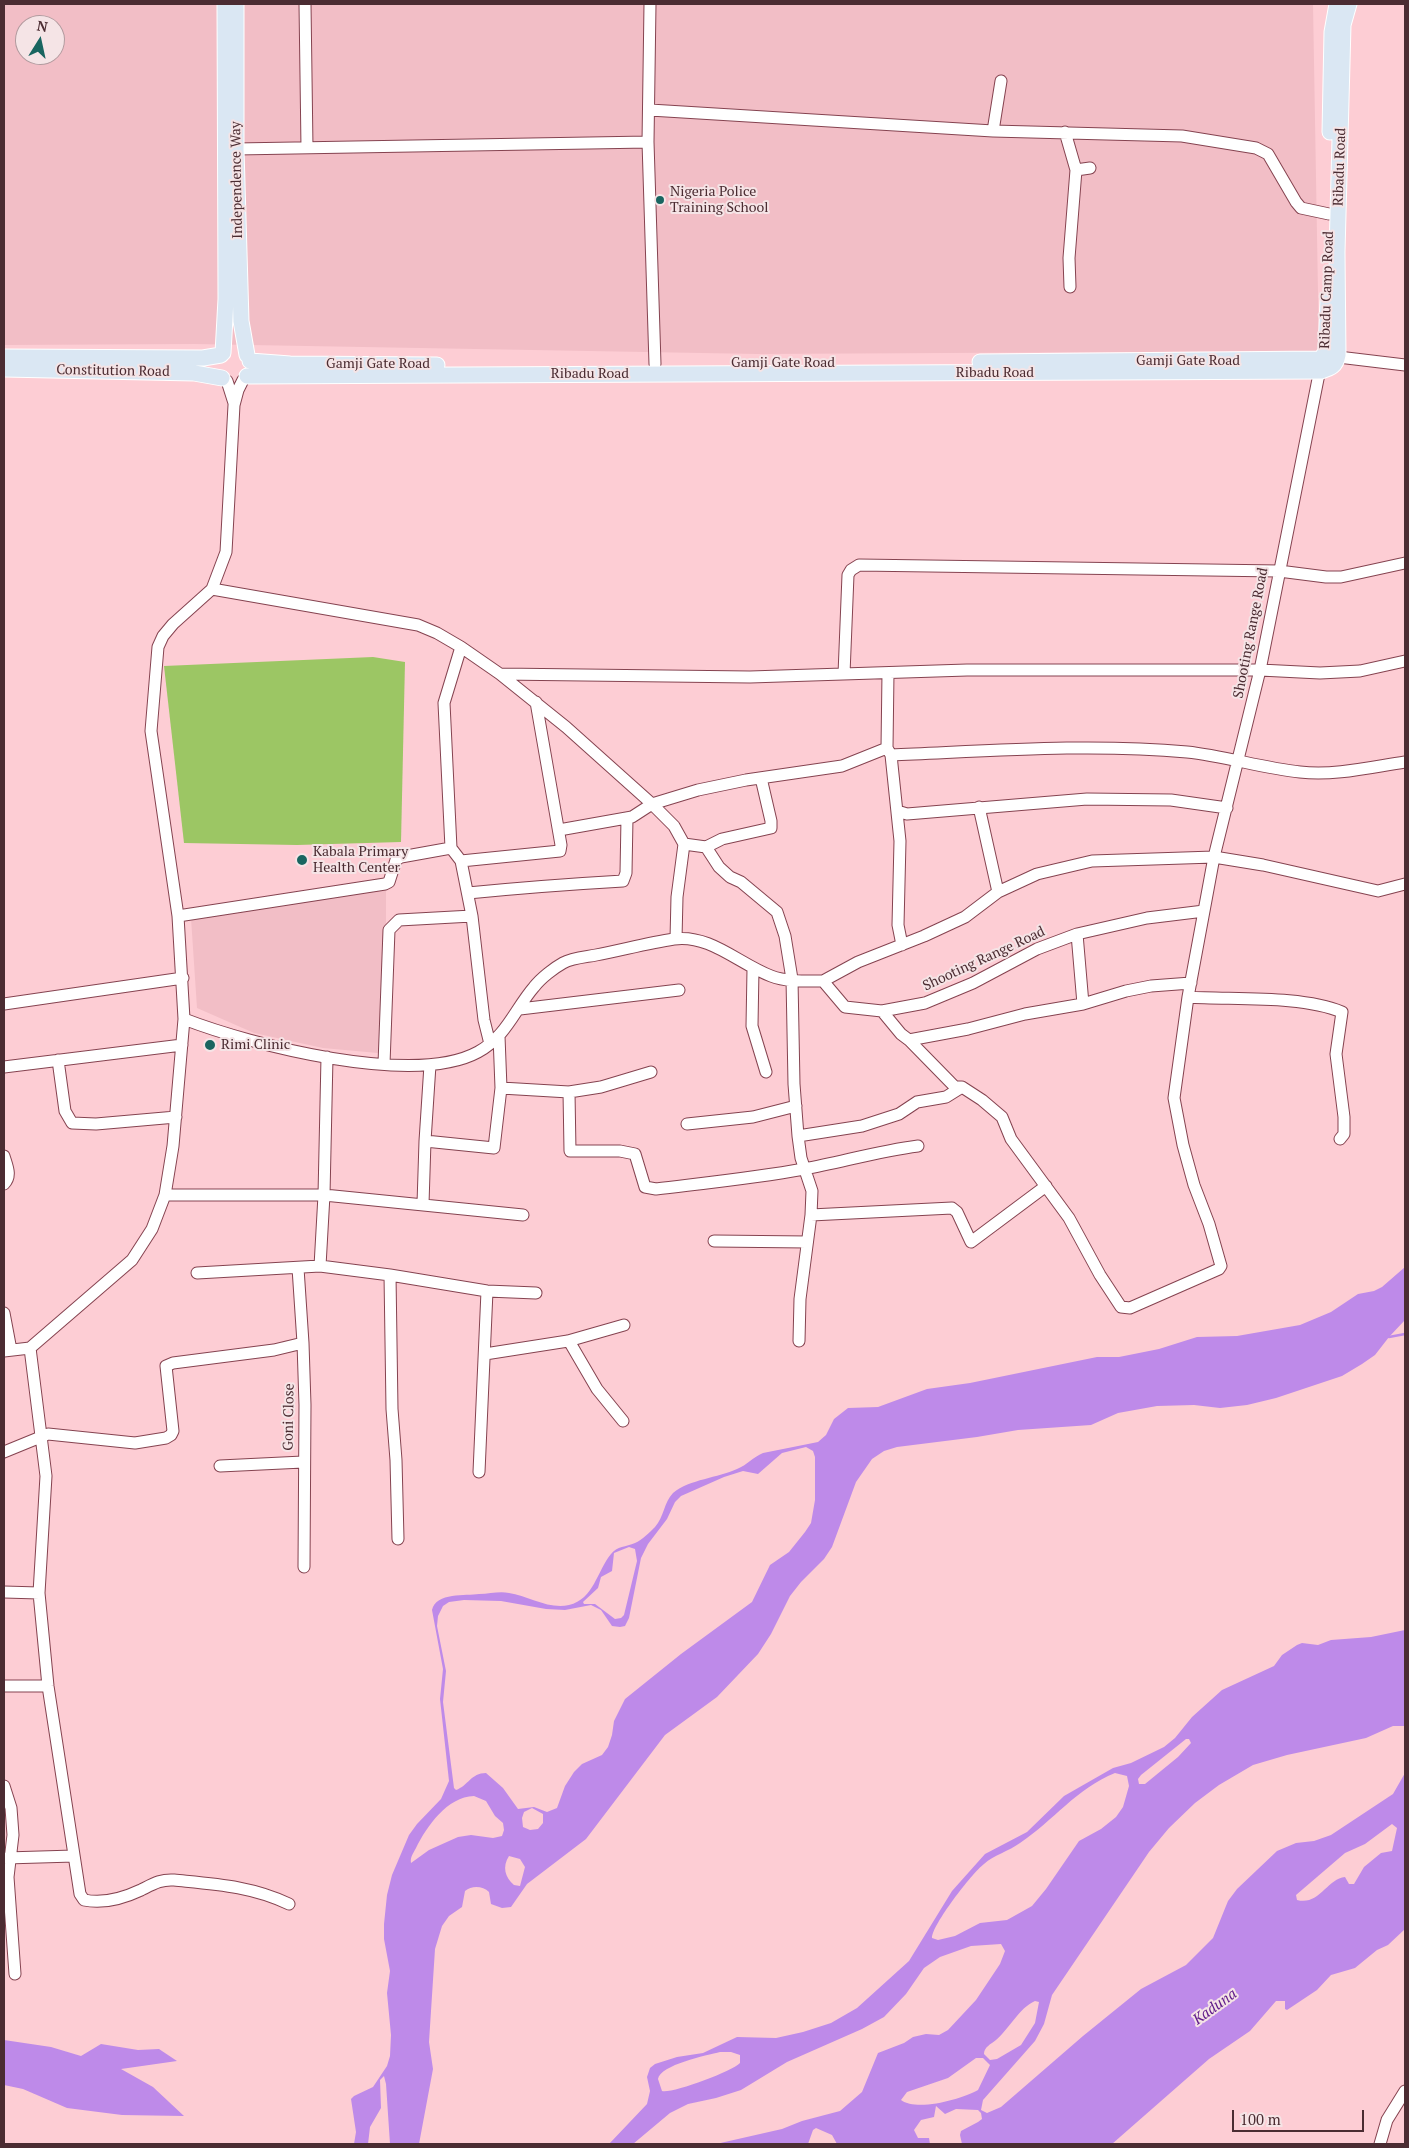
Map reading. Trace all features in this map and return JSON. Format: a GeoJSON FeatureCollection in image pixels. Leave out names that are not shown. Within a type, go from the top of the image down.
{"type":"FeatureCollection","features":[{"type":"Feature","properties":{"kind":"main road","name":"Independence Way"},"geometry":{"type":"LineString","coordinates":[[222,354],[226,300],[225,4]]}},
{"type":"Feature","properties":{"kind":"main road","name":"Independence Way"},"geometry":{"type":"LineString","coordinates":[[236,4],[236,149],[240,321],[247,368]]}},
{"type":"Feature","properties":{"kind":"main road","name":"Ribadu Camp Road"},"geometry":{"type":"LineString","coordinates":[[1324,361],[1328,304],[1332,32],[1337,4]]}},
{"type":"Feature","properties":{"kind":"main road","name":"Ribadu Road"},"geometry":{"type":"LineString","coordinates":[[1324,361],[1337,252],[1343,25],[1349,4]]}},
{"type":"Feature","properties":{"kind":"main road"},"geometry":{"type":"LineString","coordinates":[[235,349],[247,368],[233,383],[225,380],[217,370],[222,354],[235,349]]}},
{"type":"Feature","properties":{"kind":"main road","name":"Constitution Road"},"geometry":{"type":"LineString","coordinates":[[4,357],[203,358],[222,354]]}},
{"type":"Feature","properties":{"kind":"main road","name":"Gamji Gate Road"},"geometry":{"type":"LineString","coordinates":[[247,368],[300,364],[655,364],[742,369],[1324,361]]}},
{"type":"Feature","properties":{"kind":"main road","name":"Ribadu Road"},"geometry":{"type":"LineString","coordinates":[[247,368],[291,376],[742,369]]}},
{"type":"Feature","properties":{"kind":"main road","name":"Constitution Road"},"geometry":{"type":"LineString","coordinates":[[4,369],[186,372],[225,380]]}},
{"type":"Feature","properties":{"kind":"street"},"geometry":{"type":"LineString","coordinates":[[305,4],[307,148]]}},
{"type":"Feature","properties":{"kind":"street"},"geometry":{"type":"LineString","coordinates":[[650,4],[650,110],[648,142],[655,364]]}},
{"type":"Feature","properties":{"kind":"street"},"geometry":{"type":"LineString","coordinates":[[993,130],[1001,81]]}},
{"type":"Feature","properties":{"kind":"street"},"geometry":{"type":"LineString","coordinates":[[650,110],[993,130],[1182,136],[1256,148],[1268,154],[1301,208],[1329,214]]}},
{"type":"Feature","properties":{"kind":"street"},"geometry":{"type":"LineString","coordinates":[[1065,132],[1076,170],[1069,258],[1070,287]]}},
{"type":"Feature","properties":{"kind":"street"},"geometry":{"type":"LineString","coordinates":[[236,149],[648,142]]}},
{"type":"Feature","properties":{"kind":"street"},"geometry":{"type":"LineString","coordinates":[[1076,170],[1090,168]]}},
{"type":"Feature","properties":{"kind":"street"},"geometry":{"type":"LineString","coordinates":[[1324,361],[1405,365]]}},
{"type":"Feature","properties":{"kind":"street","name":"Shooting Range Road"},"geometry":{"type":"LineString","coordinates":[[1046,1186],[1069,1218],[1100,1275],[1124,1309],[1219,1268],[1221,1261],[1194,1185],[1183,1145],[1174,1098],[1188,997],[1214,857],[1260,670],[1324,361]]}},
{"type":"Feature","properties":{"kind":"street"},"geometry":{"type":"LineString","coordinates":[[4,1313],[7,1351],[30,1348],[132,1260],[152,1229],[165,1195],[176,1117],[184,1019],[178,916],[151,731],[158,648],[163,636],[173,624],[212,590],[226,552],[234,405],[247,368]]}},
{"type":"Feature","properties":{"kind":"street"},"geometry":{"type":"LineString","coordinates":[[225,380],[234,405]]}},
{"type":"Feature","properties":{"kind":"street"},"geometry":{"type":"LineString","coordinates":[[844,674],[848,576],[851,570],[859,565],[1279,571],[1341,577],[1405,563]]}},
{"type":"Feature","properties":{"kind":"street"},"geometry":{"type":"LineString","coordinates":[[212,590],[418,625],[437,633],[461,647],[500,674],[536,702],[652,804],[674,826],[684,844],[677,897],[676,939]]}},
{"type":"Feature","properties":{"kind":"street"},"geometry":{"type":"LineString","coordinates":[[461,647],[444,703],[451,848],[461,861],[468,893],[484,1020],[490,1044]]}},
{"type":"Feature","properties":{"kind":"street"},"geometry":{"type":"LineString","coordinates":[[500,674],[750,677],[967,670],[1260,670],[1320,673],[1360,671],[1405,661]]}},
{"type":"Feature","properties":{"kind":"street"},"geometry":{"type":"LineString","coordinates":[[888,673],[889,752],[900,841],[898,925],[902,945]]}},
{"type":"Feature","properties":{"kind":"street"},"geometry":{"type":"LineString","coordinates":[[461,861],[557,853],[560,851],[562,845],[536,702]]}},
{"type":"Feature","properties":{"kind":"street"},"geometry":{"type":"LineString","coordinates":[[559,830],[616,822],[632,817],[652,804],[698,790],[842,766],[889,752],[1109,749],[1188,752],[1300,772],[1323,773],[1405,762]]}},
{"type":"Feature","properties":{"kind":"street"},"geometry":{"type":"LineString","coordinates":[[684,844],[706,847],[722,839],[771,828],[761,778]]}},
{"type":"Feature","properties":{"kind":"street"},"geometry":{"type":"LineString","coordinates":[[897,812],[907,814],[1087,799],[1171,800],[1227,808]]}},
{"type":"Feature","properties":{"kind":"street"},"geometry":{"type":"LineString","coordinates":[[979,807],[998,892]]}},
{"type":"Feature","properties":{"kind":"street"},"geometry":{"type":"LineString","coordinates":[[468,893],[538,886],[623,881],[626,873],[627,818]]}},
{"type":"Feature","properties":{"kind":"street"},"geometry":{"type":"LineString","coordinates":[[706,847],[719,867],[730,877],[741,882],[777,912],[785,936],[792,979],[793,1058],[798,1136],[801,1158],[812,1191],[811,1215],[800,1299],[799,1341]]}},
{"type":"Feature","properties":{"kind":"street"},"geometry":{"type":"LineString","coordinates":[[178,916],[386,884],[389,882],[396,860],[401,856],[451,848]]}},
{"type":"Feature","properties":{"kind":"street"},"geometry":{"type":"LineString","coordinates":[[184,1019],[257,1043],[327,1057],[384,1064],[430,1066],[459,1060],[478,1052],[490,1044],[499,1036],[520,1009],[534,986],[564,962],[676,939],[702,941],[715,946],[754,969],[774,977],[823,980],[858,962],[965,917],[998,892],[1037,874],[1092,860],[1214,857],[1263,865],[1378,891],[1405,884]]}},
{"type":"Feature","properties":{"kind":"street","name":"Shooting Range Road"},"geometry":{"type":"LineString","coordinates":[[823,980],[845,1007],[882,1011],[925,1003],[973,983],[1037,949],[1077,934],[1147,918],[1204,911]]}},
{"type":"Feature","properties":{"kind":"street"},"geometry":{"type":"LineString","coordinates":[[384,1064],[389,930],[398,920],[472,916]]}},
{"type":"Feature","properties":{"kind":"street"},"geometry":{"type":"LineString","coordinates":[[1077,934],[1083,1004]]}},
{"type":"Feature","properties":{"kind":"street"},"geometry":{"type":"LineString","coordinates":[[754,969],[752,1026],[766,1072]]}},
{"type":"Feature","properties":{"kind":"street"},"geometry":{"type":"LineString","coordinates":[[4,1004],[183,978]]}},
{"type":"Feature","properties":{"kind":"street"},"geometry":{"type":"LineString","coordinates":[[909,1040],[968,1029],[1025,1014],[1083,1004],[1126,991],[1151,986],[1191,983]]}},
{"type":"Feature","properties":{"kind":"street"},"geometry":{"type":"LineString","coordinates":[[520,1009],[679,990]]}},
{"type":"Feature","properties":{"kind":"street"},"geometry":{"type":"LineString","coordinates":[[1188,997],[1282,1001],[1330,1007],[1342,1012],[1336,1054],[1344,1117],[1344,1134],[1340,1139]]}},
{"type":"Feature","properties":{"kind":"street"},"geometry":{"type":"LineString","coordinates":[[811,1215],[952,1208],[957,1212],[972,1242],[1046,1186],[1011,1139],[1002,1117],[982,1100],[962,1087],[955,1087],[901,1034],[882,1011]]}},
{"type":"Feature","properties":{"kind":"street"},"geometry":{"type":"LineString","coordinates":[[425,1141],[494,1148],[501,1088],[499,1036]]}},
{"type":"Feature","properties":{"kind":"street"},"geometry":{"type":"LineString","coordinates":[[4,1067],[182,1045]]}},
{"type":"Feature","properties":{"kind":"street"},"geometry":{"type":"LineString","coordinates":[[320,1266],[324,1195],[327,1057]]}},
{"type":"Feature","properties":{"kind":"street"},"geometry":{"type":"LineString","coordinates":[[58,1060],[65,1111],[72,1123],[96,1124],[176,1117]]}},
{"type":"Feature","properties":{"kind":"street"},"geometry":{"type":"LineString","coordinates":[[423,1204],[430,1066]]}},
{"type":"Feature","properties":{"kind":"street"},"geometry":{"type":"LineString","coordinates":[[501,1088],[569,1092],[601,1087],[651,1072]]}},
{"type":"Feature","properties":{"kind":"street"},"geometry":{"type":"LineString","coordinates":[[798,1136],[862,1126],[899,1114],[917,1102],[946,1096],[962,1087]]}},
{"type":"Feature","properties":{"kind":"street"},"geometry":{"type":"LineString","coordinates":[[569,1092],[570,1152],[620,1151],[635,1154],[645,1187],[656,1188],[733,1180],[805,1169],[892,1149],[918,1146]]}},
{"type":"Feature","properties":{"kind":"street"},"geometry":{"type":"LineString","coordinates":[[687,1124],[753,1117],[796,1106]]}},
{"type":"Feature","properties":{"kind":"street"},"geometry":{"type":"LineString","coordinates":[[4,1156],[9,1173],[4,1184]]}},
{"type":"Feature","properties":{"kind":"street"},"geometry":{"type":"LineString","coordinates":[[165,1195],[324,1195],[523,1215]]}},
{"type":"Feature","properties":{"kind":"street"},"geometry":{"type":"LineString","coordinates":[[714,1241],[807,1242]]}},
{"type":"Feature","properties":{"kind":"street"},"geometry":{"type":"LineString","coordinates":[[197,1272],[320,1266],[487,1291],[536,1293]]}},
{"type":"Feature","properties":{"kind":"street","name":"Goni Close"},"geometry":{"type":"LineString","coordinates":[[298,1268],[304,1343],[304,1567]]}},
{"type":"Feature","properties":{"kind":"street"},"geometry":{"type":"LineString","coordinates":[[390,1275],[392,1408],[396,1460],[398,1539]]}},
{"type":"Feature","properties":{"kind":"street"},"geometry":{"type":"LineString","coordinates":[[479,1472],[487,1291]]}},
{"type":"Feature","properties":{"kind":"street"},"geometry":{"type":"LineString","coordinates":[[485,1354],[569,1341],[624,1325]]}},
{"type":"Feature","properties":{"kind":"street"},"geometry":{"type":"LineString","coordinates":[[569,1341],[597,1389],[623,1421]]}},
{"type":"Feature","properties":{"kind":"street"},"geometry":{"type":"LineString","coordinates":[[4,1452],[48,1434],[135,1443],[166,1438],[173,1431],[166,1366],[173,1363],[266,1351],[304,1343]]}},
{"type":"Feature","properties":{"kind":"street"},"geometry":{"type":"LineString","coordinates":[[30,1348],[46,1476],[38,1593],[48,1686],[80,1894],[84,1900],[93,1902],[108,1901],[139,1891],[163,1879],[247,1888],[289,1904]]}},
{"type":"Feature","properties":{"kind":"street"},"geometry":{"type":"LineString","coordinates":[[220,1466],[303,1462]]}},
{"type":"Feature","properties":{"kind":"street"},"geometry":{"type":"LineString","coordinates":[[4,1592],[38,1593]]}},
{"type":"Feature","properties":{"kind":"street"},"geometry":{"type":"LineString","coordinates":[[4,1686],[48,1686]]}},
{"type":"Feature","properties":{"kind":"street"},"geometry":{"type":"LineString","coordinates":[[4,1786],[11,1808],[13,1835],[8,1858],[8,1878],[15,1974]]}},
{"type":"Feature","properties":{"kind":"street"},"geometry":{"type":"LineString","coordinates":[[8,1858],[74,1856]]}},
{"type":"Feature","properties":{"kind":"street"},"geometry":{"type":"LineString","coordinates":[[1380,2144],[1387,2120],[1405,2091]]}},
{"type":"Feature","properties":{"kind":"shaded area","name":"Nigeria Police Training School"},"geometry":{"type":"Polygon","coordinates":[[[4,4],[1313,4],[1319,351],[758,354],[194,344],[4,345],[4,4]]]}},
{"type":"Feature","properties":{"kind":"shaded area"},"geometry":{"type":"Polygon","coordinates":[[[386,889],[386,954],[378,1053],[323,1048],[254,1033],[197,1008],[191,918],[386,889]]]}},
{"type":"Feature","properties":{"kind":"green space"},"geometry":{"type":"Polygon","coordinates":[[[373,657],[405,662],[401,842],[297,845],[184,843],[164,666],[373,657]]]}},
{"type":"Feature","properties":{"kind":"water"},"geometry":{"type":"Polygon","coordinates":[[[1405,1267],[1405,1320],[1375,1355],[1342,1376],[1276,1398],[1247,1405],[1220,1408],[1194,1405],[1157,1406],[1118,1413],[1091,1425],[1018,1430],[897,1447],[884,1451],[872,1459],[856,1482],[832,1547],[824,1559],[790,1596],[771,1634],[758,1654],[717,1697],[665,1735],[586,1839],[527,1884],[511,1907],[502,1908],[491,1904],[489,1892],[484,1888],[474,1887],[465,1891],[462,1907],[449,1916],[442,1926],[435,1949],[429,2042],[433,2069],[419,2144],[390,2144],[384,2076],[380,2080],[381,2108],[370,2127],[368,2144],[354,2144],[356,2132],[351,2099],[373,2087],[387,2066],[390,2056],[391,2035],[387,1993],[390,1971],[384,1939],[384,1924],[387,1895],[392,1875],[409,1835],[441,1799],[449,1781],[440,1699],[443,1669],[432,1610],[439,1600],[452,1596],[502,1592],[554,1606],[569,1605],[577,1602],[590,1591],[613,1551],[638,1542],[655,1527],[673,1493],[696,1482],[737,1469],[763,1453],[818,1442],[826,1435],[834,1419],[848,1408],[878,1407],[927,1389],[970,1383],[1097,1357],[1119,1357],[1159,1349],[1197,1337],[1237,1336],[1300,1325],[1331,1312],[1358,1294],[1374,1291],[1382,1287],[1405,1267]],[[806,1447],[782,1453],[758,1474],[743,1471],[724,1477],[681,1496],[675,1502],[667,1519],[648,1544],[641,1558],[629,1618],[625,1626],[612,1626],[601,1610],[591,1605],[565,1610],[546,1609],[501,1601],[464,1600],[449,1602],[443,1606],[438,1616],[437,1626],[446,1671],[443,1702],[454,1788],[456,1790],[464,1786],[473,1777],[486,1773],[503,1788],[518,1809],[534,1807],[547,1812],[557,1808],[565,1786],[574,1772],[582,1764],[602,1755],[608,1747],[614,1721],[625,1699],[681,1654],[752,1602],[770,1565],[789,1552],[811,1523],[815,1500],[815,1457],[813,1451],[806,1447]],[[629,1547],[614,1553],[612,1571],[601,1577],[598,1588],[583,1602],[584,1604],[595,1604],[615,1619],[621,1618],[624,1615],[637,1561],[635,1549],[629,1547]],[[474,1796],[455,1801],[432,1822],[412,1855],[411,1863],[429,1850],[458,1837],[471,1835],[493,1838],[502,1836],[504,1830],[503,1823],[495,1816],[486,1801],[474,1796]],[[532,1808],[524,1812],[522,1818],[523,1827],[530,1830],[538,1829],[543,1823],[543,1814],[532,1808]],[[509,1856],[505,1868],[508,1879],[514,1885],[520,1886],[525,1867],[520,1859],[509,1856]]]}},
{"type":"Feature","properties":{"kind":"water","name":"Kaduna"},"geometry":{"type":"Polygon","coordinates":[[[1405,1630],[1405,1726],[1393,1726],[1366,1738],[1287,1755],[1253,1765],[1219,1785],[1195,1803],[1169,1828],[1149,1852],[1052,1995],[1044,2024],[1035,2041],[983,2100],[981,2110],[987,2113],[1001,2107],[1141,1989],[1186,1965],[1213,1938],[1228,1901],[1237,1889],[1277,1851],[1296,1843],[1314,1841],[1331,1835],[1393,1794],[1405,1773],[1405,1929],[1388,1945],[1377,1950],[1355,1968],[1331,1975],[1317,1990],[1287,2010],[1285,2009],[1285,2001],[1276,2001],[1250,2031],[1209,2059],[1112,2144],[962,2144],[961,2131],[982,2119],[981,2113],[978,2110],[956,2109],[945,2114],[936,2106],[934,2117],[921,2120],[914,2130],[918,2138],[929,2138],[930,2144],[837,2144],[832,2135],[816,2128],[813,2130],[808,2144],[716,2144],[782,2129],[802,2121],[840,2111],[862,2092],[878,2053],[904,2043],[913,2037],[926,2034],[939,2035],[948,2030],[976,2000],[1000,1964],[1005,1951],[1001,1944],[971,1946],[940,1957],[924,1968],[906,1994],[884,2017],[862,2029],[787,2062],[741,2090],[688,2104],[670,2113],[633,2144],[609,2144],[647,2104],[650,2091],[647,2077],[650,2068],[655,2064],[677,2057],[703,2053],[737,2037],[776,2038],[803,2032],[831,2023],[857,2008],[909,1961],[952,1891],[985,1854],[1027,1832],[1064,1796],[1113,1768],[1131,1763],[1164,1747],[1175,1738],[1192,1717],[1222,1690],[1274,1666],[1282,1655],[1297,1645],[1302,1643],[1318,1645],[1331,1640],[1371,1637],[1405,1630]],[[1186,1739],[1138,1779],[1139,1784],[1145,1784],[1178,1757],[1191,1743],[1189,1739],[1186,1739]],[[1115,1773],[1089,1787],[1016,1846],[988,1861],[978,1869],[945,1911],[938,1922],[932,1938],[938,1940],[955,1936],[980,1923],[1007,1920],[1032,1906],[1079,1841],[1101,1829],[1116,1817],[1123,1807],[1129,1786],[1127,1776],[1115,1773]],[[1392,1824],[1365,1844],[1345,1853],[1296,1895],[1297,1900],[1305,1901],[1311,1899],[1333,1882],[1345,1877],[1349,1884],[1354,1884],[1364,1867],[1381,1853],[1392,1851],[1397,1828],[1392,1824]],[[1035,2001],[1029,2004],[1001,2035],[986,2048],[984,2054],[990,2060],[997,2059],[1021,2045],[1035,2023],[1039,2002],[1035,2001]],[[720,2052],[685,2061],[667,2069],[658,2079],[662,2091],[701,2082],[725,2072],[740,2063],[740,2055],[731,2052],[720,2052]],[[976,2058],[948,2078],[907,2092],[901,2100],[918,2105],[940,2103],[971,2094],[978,2090],[990,2065],[983,2058],[976,2058]]]}},
{"type":"Feature","properties":{"kind":"water"},"geometry":{"type":"Polygon","coordinates":[[[4,2040],[51,2047],[81,2056],[101,2044],[138,2050],[159,2049],[177,2061],[121,2069],[153,2087],[184,2116],[122,2115],[67,2108],[23,2089],[4,2085],[4,2040]]]}},
{"type":"Feature","properties":{"kind":"waterway"},"geometry":{"type":"LineString","coordinates":[[1389,1337],[1405,1334]]}},
{"type":"Feature","properties":{"kind":"place","name":"Nigeria Police Training School"},"geometry":{"type":"Point","coordinates":[660,200]}},
{"type":"Feature","properties":{"kind":"place","name":"Kabala Primary Health Center"},"geometry":{"type":"Point","coordinates":[302,860]}},
{"type":"Feature","properties":{"kind":"place","name":"Rimi Clinic"},"geometry":{"type":"Point","coordinates":[210,1045]}}]}
